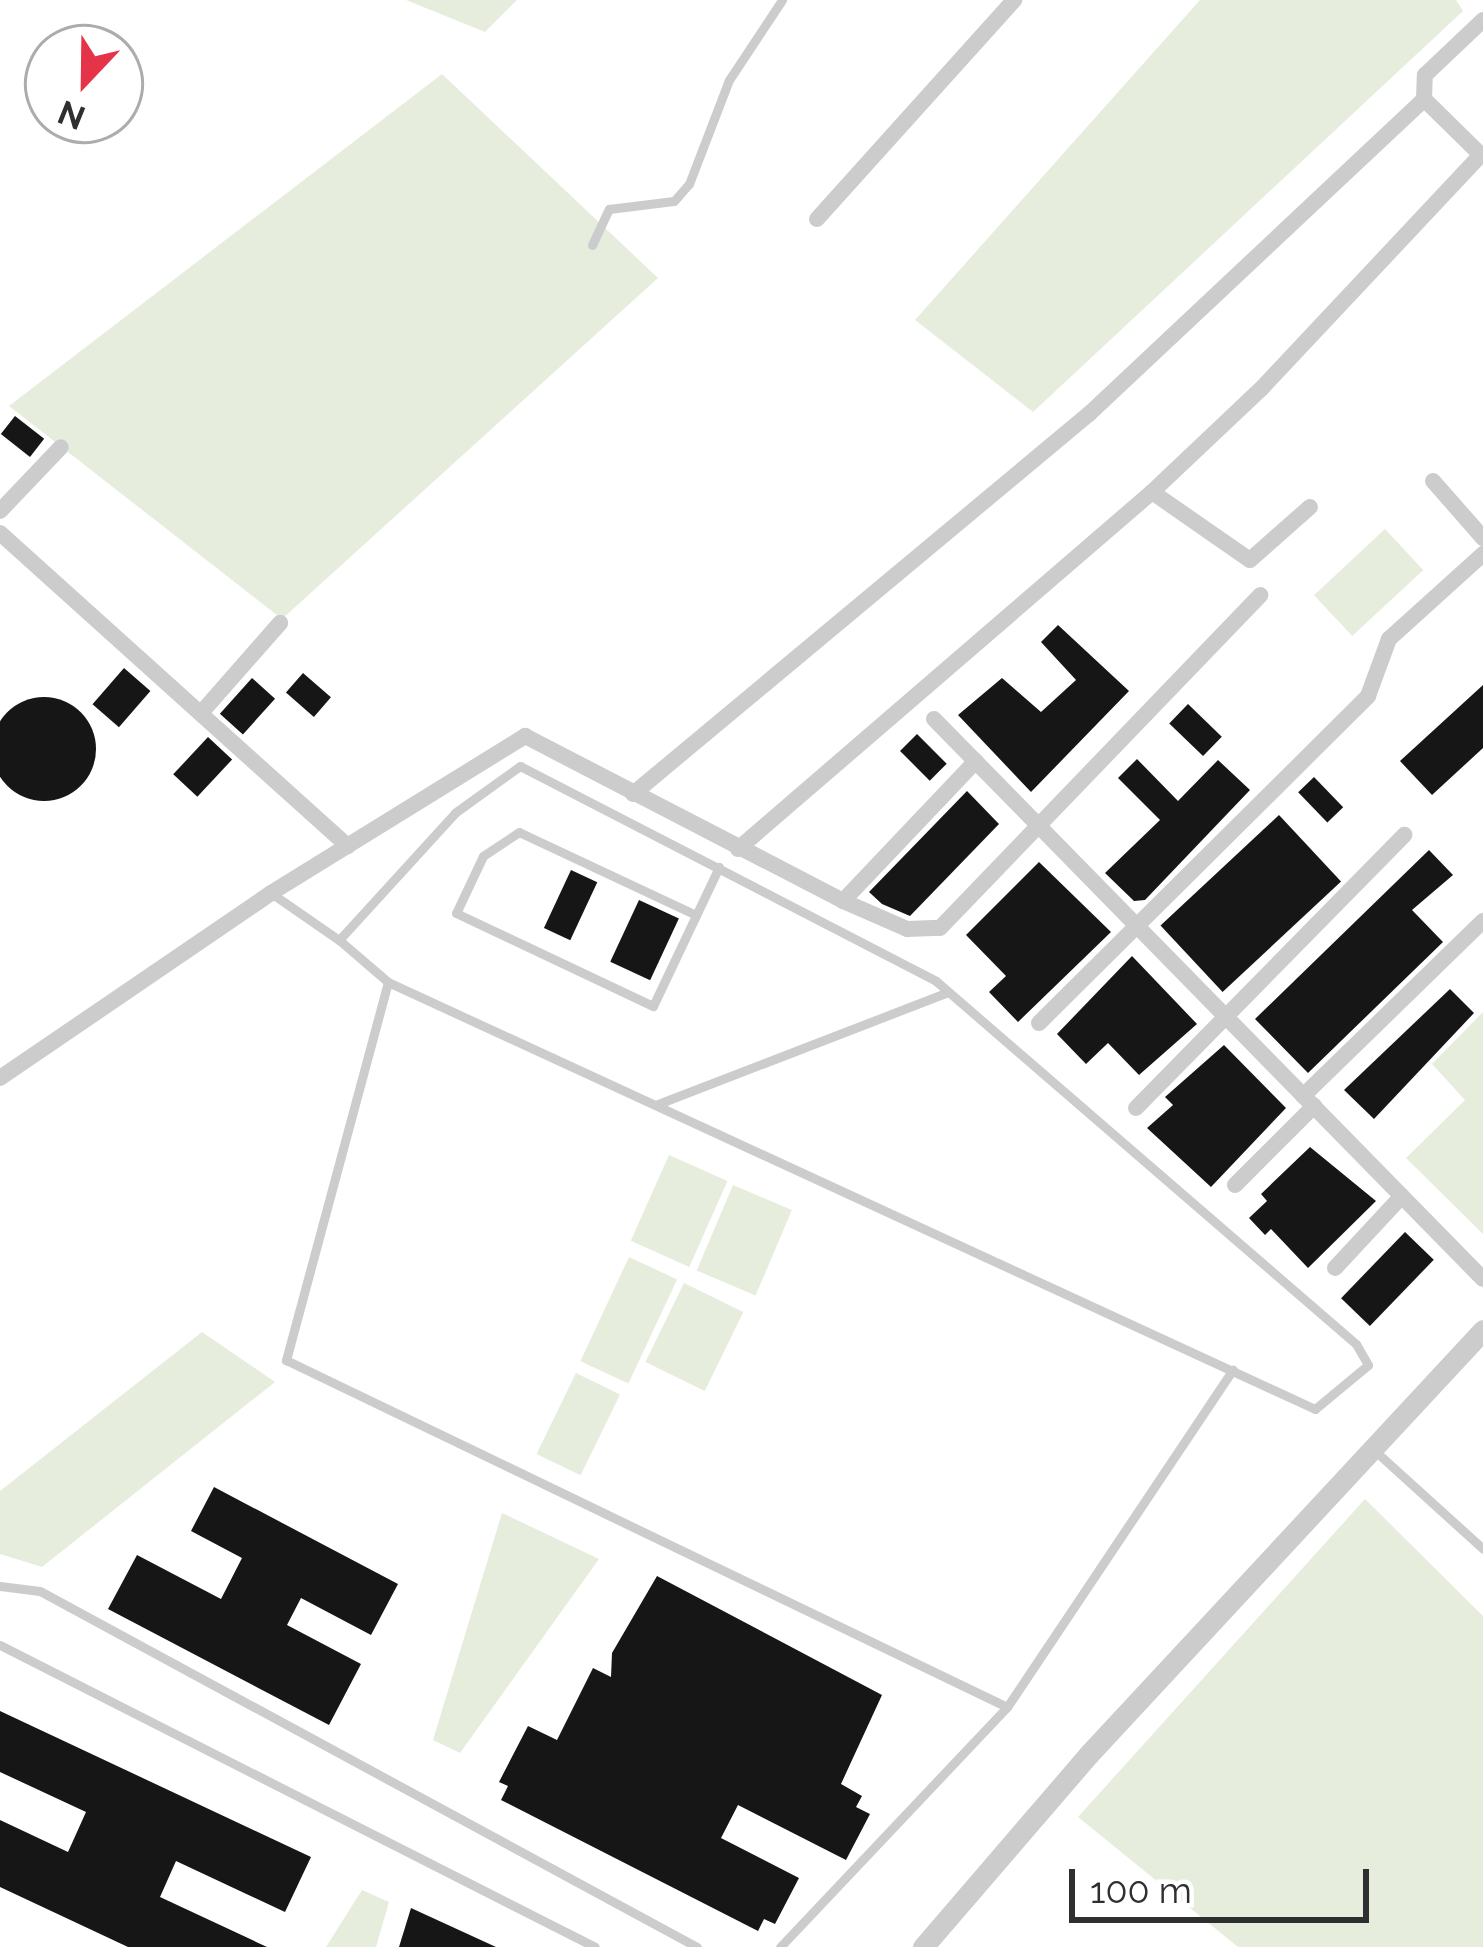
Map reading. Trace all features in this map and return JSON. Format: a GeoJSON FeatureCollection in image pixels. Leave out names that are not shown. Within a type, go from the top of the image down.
{"type":"FeatureCollection","features":[{"type":"Feature","properties":{"kind":"street"},"geometry":{"type":"LineString","coordinates":[[817,219],[1014,0]]}},
{"type":"Feature","properties":{"kind":"street"},"geometry":{"type":"LineString","coordinates":[[633,794],[1090,414],[1424,99],[1425,75],[1483,20]]}},
{"type":"Feature","properties":{"kind":"street"},"geometry":{"type":"LineString","coordinates":[[738,849],[1152,492],[1261,389],[1480,155],[1424,99]]}},
{"type":"Feature","properties":{"kind":"street"},"geometry":{"type":"LineString","coordinates":[[0,511],[61,447]]}},
{"type":"Feature","properties":{"kind":"street"},"geometry":{"type":"LineString","coordinates":[[1433,481],[1483,538]]}},
{"type":"Feature","properties":{"kind":"street"},"geometry":{"type":"LineString","coordinates":[[1152,492],[1250,560],[1310,507]]}},
{"type":"Feature","properties":{"kind":"street"},"geometry":{"type":"LineString","coordinates":[[0,532],[348,846]]}},
{"type":"Feature","properties":{"kind":"street"},"geometry":{"type":"LineString","coordinates":[[1039,1023],[1368,696],[1389,638],[1483,554]]}},
{"type":"Feature","properties":{"kind":"street"},"geometry":{"type":"LineString","coordinates":[[0,1078],[271,892],[525,736],[843,901],[907,929],[940,928],[1260,596]]}},
{"type":"Feature","properties":{"kind":"street"},"geometry":{"type":"LineString","coordinates":[[201,713],[280,623]]}},
{"type":"Feature","properties":{"kind":"street"},"geometry":{"type":"LineString","coordinates":[[934,718],[1483,1279]]}},
{"type":"Feature","properties":{"kind":"street"},"geometry":{"type":"LineString","coordinates":[[843,901],[976,761]]}},
{"type":"Feature","properties":{"kind":"street"},"geometry":{"type":"LineString","coordinates":[[1136,1108],[1404,836]]}},
{"type":"Feature","properties":{"kind":"street"},"geometry":{"type":"LineString","coordinates":[[1235,1185],[1483,921]]}},
{"type":"Feature","properties":{"kind":"street"},"geometry":{"type":"LineString","coordinates":[[1335,1268],[1402,1196]]}},
{"type":"Feature","properties":{"kind":"street"},"geometry":{"type":"LineString","coordinates":[[923,1947],[1089,1754],[1483,1330]]}},
{"type":"Feature","properties":{"kind":"lane"},"geometry":{"type":"LineString","coordinates":[[592,245],[609,209],[674,201],[689,184],[729,80],[782,0]]}},
{"type":"Feature","properties":{"kind":"lane"},"geometry":{"type":"LineString","coordinates":[[271,892],[388,982],[1315,1409],[1368,1365],[1356,1344],[948,992],[890,953],[520,766],[456,812],[339,940]]}},
{"type":"Feature","properties":{"kind":"lane"},"geometry":{"type":"LineString","coordinates":[[696,915],[519,832],[483,856],[456,913],[653,1006],[719,867]]}},
{"type":"Feature","properties":{"kind":"lane"},"geometry":{"type":"LineString","coordinates":[[388,982],[286,1360],[1007,1708]]}},
{"type":"Feature","properties":{"kind":"lane"},"geometry":{"type":"LineString","coordinates":[[658,1104],[948,992]]}},
{"type":"Feature","properties":{"kind":"lane"},"geometry":{"type":"LineString","coordinates":[[780,1947],[1007,1708],[1233,1370]]}},
{"type":"Feature","properties":{"kind":"lane"},"geometry":{"type":"LineString","coordinates":[[1374,1450],[1483,1549]]}},
{"type":"Feature","properties":{"kind":"lane"},"geometry":{"type":"LineString","coordinates":[[0,1586],[40,1591],[697,1947]]}},
{"type":"Feature","properties":{"kind":"lane"},"geometry":{"type":"LineString","coordinates":[[0,1645],[595,1947]]}},
{"type":"Feature","properties":{"kind":"green space"},"geometry":{"type":"Polygon","coordinates":[[[406,0],[517,0],[485,32],[406,0]]]}},
{"type":"Feature","properties":{"kind":"green space"},"geometry":{"type":"Polygon","coordinates":[[[1200,0],[1456,0],[1463,11],[1033,412],[915,320],[1200,0]]]}},
{"type":"Feature","properties":{"kind":"green space"},"geometry":{"type":"Polygon","coordinates":[[[442,74],[658,278],[282,619],[9,406],[442,74]]]}},
{"type":"Feature","properties":{"kind":"green space"},"geometry":{"type":"Polygon","coordinates":[[[1385,529],[1423,570],[1352,636],[1314,595],[1385,529]]]}},
{"type":"Feature","properties":{"kind":"green space"},"geometry":{"type":"Polygon","coordinates":[[[1483,1012],[1483,1234],[1406,1158],[1465,1100],[1432,1064],[1483,1012]]]}},
{"type":"Feature","properties":{"kind":"green space"},"geometry":{"type":"Polygon","coordinates":[[[669,1155],[727,1181],[689,1267],[631,1241],[669,1155]]]}},
{"type":"Feature","properties":{"kind":"green space"},"geometry":{"type":"Polygon","coordinates":[[[733,1185],[792,1210],[756,1296],[697,1271],[733,1185]]]}},
{"type":"Feature","properties":{"kind":"green space"},"geometry":{"type":"Polygon","coordinates":[[[629,1257],[677,1279],[628,1384],[580,1361],[629,1257]]]}},
{"type":"Feature","properties":{"kind":"green space"},"geometry":{"type":"Polygon","coordinates":[[[684,1283],[743,1312],[705,1391],[645,1362],[684,1283]]]}},
{"type":"Feature","properties":{"kind":"green space"},"geometry":{"type":"Polygon","coordinates":[[[202,1332],[275,1382],[42,1567],[0,1554],[0,1491],[202,1332]]]}},
{"type":"Feature","properties":{"kind":"green space"},"geometry":{"type":"Polygon","coordinates":[[[576,1373],[620,1394],[581,1475],[537,1454],[576,1373]]]}},
{"type":"Feature","properties":{"kind":"green space"},"geometry":{"type":"Polygon","coordinates":[[[1365,1499],[1483,1616],[1483,1947],[1238,1947],[1078,1817],[1365,1499]]]}},
{"type":"Feature","properties":{"kind":"green space"},"geometry":{"type":"Polygon","coordinates":[[[502,1513],[599,1559],[460,1753],[433,1740],[502,1513]]]}},
{"type":"Feature","properties":{"kind":"green space"},"geometry":{"type":"Polygon","coordinates":[[[362,1890],[389,1902],[376,1947],[326,1947],[362,1890]]]}},
{"type":"Feature","properties":{"kind":"building"},"geometry":{"type":"Polygon","coordinates":[[[15,416],[44,439],[30,457],[1,434],[15,416]]]}},
{"type":"Feature","properties":{"kind":"building"},"geometry":{"type":"Polygon","coordinates":[[[1058,625],[1129,691],[1031,792],[958,715],[1002,678],[1041,712],[1076,680],[1041,642],[1058,625]]]}},
{"type":"Feature","properties":{"kind":"building"},"geometry":{"type":"Polygon","coordinates":[[[124,668],[150,691],[119,727],[93,704],[124,668]]]}},
{"type":"Feature","properties":{"kind":"building"},"geometry":{"type":"Polygon","coordinates":[[[303,673],[331,697],[314,717],[286,693],[303,673]]]}},
{"type":"Feature","properties":{"kind":"building"},"geometry":{"type":"Polygon","coordinates":[[[252,678],[275,699],[243,734],[220,714],[252,678]]]}},
{"type":"Feature","properties":{"kind":"building"},"geometry":{"type":"Polygon","coordinates":[[[1483,685],[1483,748],[1432,795],[1400,761],[1483,685]]]}},
{"type":"Feature","properties":{"kind":"building"},"geometry":{"type":"Polygon","coordinates":[[[44,697],[64,701],[81,712],[92,729],[96,749],[92,769],[81,786],[64,797],[44,801],[24,797],[7,786],[-4,769],[-8,749],[-4,729],[7,712],[24,701],[44,697]]]}},
{"type":"Feature","properties":{"kind":"building"},"geometry":{"type":"Polygon","coordinates":[[[1188,704],[1222,737],[1203,756],[1169,723],[1188,704]]]}},
{"type":"Feature","properties":{"kind":"building"},"geometry":{"type":"Polygon","coordinates":[[[917,734],[947,764],[930,781],[900,751],[917,734]]]}},
{"type":"Feature","properties":{"kind":"building"},"geometry":{"type":"Polygon","coordinates":[[[208,737],[232,760],[197,797],[173,774],[208,737]]]}},
{"type":"Feature","properties":{"kind":"building"},"geometry":{"type":"Polygon","coordinates":[[[1137,759],[1178,801],[1218,760],[1250,790],[1145,900],[1134,901],[1105,873],[1160,820],[1118,778],[1137,759]]]}},
{"type":"Feature","properties":{"kind":"building"},"geometry":{"type":"Polygon","coordinates":[[[1314,777],[1343,807],[1327,822],[1298,792],[1314,777]]]}},
{"type":"Feature","properties":{"kind":"building"},"geometry":{"type":"Polygon","coordinates":[[[967,791],[999,824],[910,916],[882,904],[869,892],[967,791]]]}},
{"type":"Feature","properties":{"kind":"building"},"geometry":{"type":"Polygon","coordinates":[[[1279,815],[1341,882],[1223,992],[1161,925],[1279,815]]]}},
{"type":"Feature","properties":{"kind":"building"},"geometry":{"type":"Polygon","coordinates":[[[1429,850],[1453,875],[1412,910],[1443,942],[1308,1073],[1255,1019],[1429,850]]]}},
{"type":"Feature","properties":{"kind":"building"},"geometry":{"type":"Polygon","coordinates":[[[1039,862],[1111,932],[1018,1022],[989,992],[1006,976],[966,935],[1039,862]]]}},
{"type":"Feature","properties":{"kind":"building"},"geometry":{"type":"Polygon","coordinates":[[[571,870],[597,882],[570,940],[544,928],[571,870]]]}},
{"type":"Feature","properties":{"kind":"building"},"geometry":{"type":"Polygon","coordinates":[[[639,900],[679,919],[650,980],[610,962],[639,900]]]}},
{"type":"Feature","properties":{"kind":"building"},"geometry":{"type":"Polygon","coordinates":[[[1132,956],[1197,1024],[1139,1075],[1108,1043],[1086,1064],[1057,1034],[1132,956]]]}},
{"type":"Feature","properties":{"kind":"building"},"geometry":{"type":"Polygon","coordinates":[[[1450,989],[1474,1013],[1374,1119],[1344,1090],[1450,989]]]}},
{"type":"Feature","properties":{"kind":"building"},"geometry":{"type":"Polygon","coordinates":[[[1224,1045],[1286,1108],[1211,1187],[1147,1128],[1173,1105],[1165,1097],[1224,1045]]]}},
{"type":"Feature","properties":{"kind":"building"},"geometry":{"type":"Polygon","coordinates":[[[1310,1147],[1376,1201],[1308,1268],[1271,1229],[1265,1235],[1249,1218],[1267,1201],[1261,1194],[1310,1147]]]}},
{"type":"Feature","properties":{"kind":"building"},"geometry":{"type":"Polygon","coordinates":[[[1405,1232],[1434,1260],[1370,1326],[1341,1298],[1405,1232]]]}},
{"type":"Feature","properties":{"kind":"building"},"geometry":{"type":"Polygon","coordinates":[[[214,1487],[398,1584],[371,1635],[301,1598],[287,1625],[361,1664],[329,1725],[108,1609],[137,1555],[221,1599],[242,1558],[191,1531],[214,1487]]]}},
{"type":"Feature","properties":{"kind":"building"},"geometry":{"type":"Polygon","coordinates":[[[657,1576],[882,1695],[841,1784],[862,1796],[856,1807],[870,1814],[846,1860],[738,1805],[721,1838],[799,1878],[775,1924],[764,1919],[758,1931],[501,1800],[508,1786],[499,1782],[528,1726],[557,1740],[593,1668],[611,1677],[612,1653],[657,1576]]]}},
{"type":"Feature","properties":{"kind":"building"},"geometry":{"type":"Polygon","coordinates":[[[0,1711],[311,1857],[285,1912],[176,1861],[160,1897],[267,1947],[128,1947],[0,1887],[0,1820],[68,1852],[86,1812],[0,1772],[0,1711]]]}},
{"type":"Feature","properties":{"kind":"building"},"geometry":{"type":"Polygon","coordinates":[[[411,1908],[496,1947],[399,1947],[411,1908]]]}}]}
